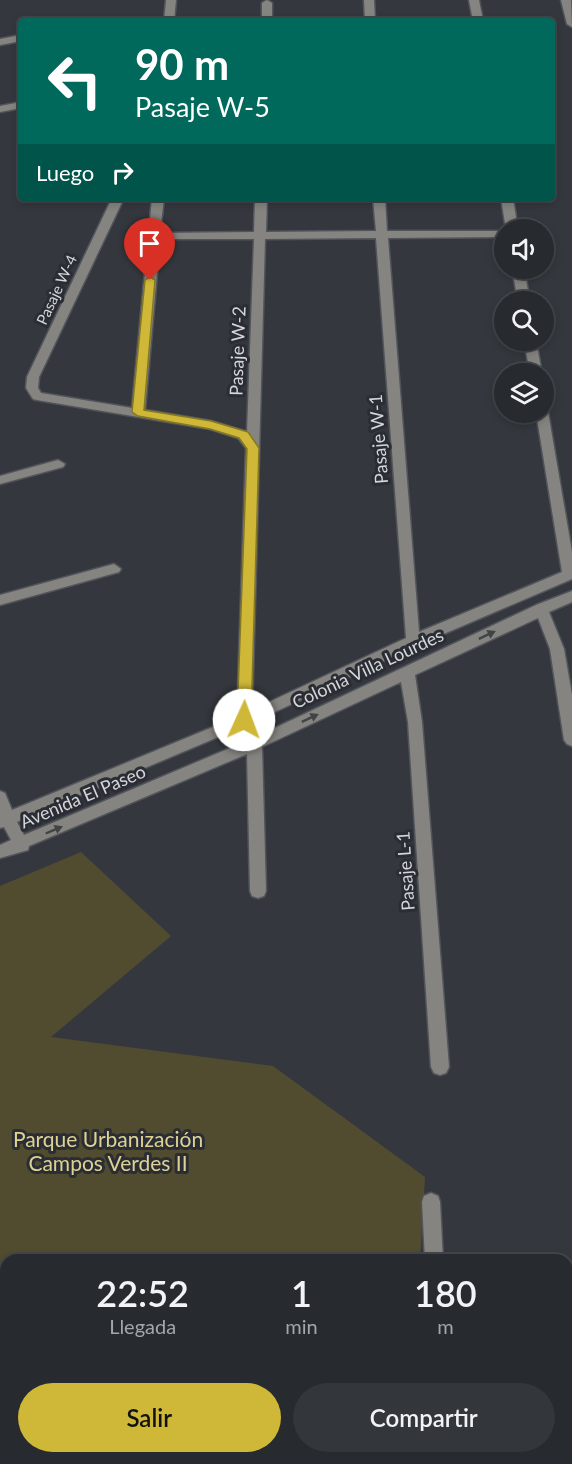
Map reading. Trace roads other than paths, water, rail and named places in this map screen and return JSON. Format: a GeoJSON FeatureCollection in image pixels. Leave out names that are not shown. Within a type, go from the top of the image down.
{"type":"FeatureCollection","features":[{"type":"Feature","properties":{"kind":"street"},"geometry":{"type":"LineString","coordinates":[[170,18],[171,0]]}},
{"type":"Feature","properties":{"kind":"street"},"geometry":{"type":"LineString","coordinates":[[369,0],[370,18]]}},
{"type":"Feature","properties":{"kind":"street"},"geometry":{"type":"LineString","coordinates":[[474,0],[477,18]]}},
{"type":"Feature","properties":{"kind":"street"},"geometry":{"type":"LineString","coordinates":[[566,0],[572,24]]}},
{"type":"Feature","properties":{"kind":"street"},"geometry":{"type":"LineString","coordinates":[[267,3],[267,18]]}},
{"type":"Feature","properties":{"kind":"street"},"geometry":{"type":"LineString","coordinates":[[0,42],[18,39]]}},
{"type":"Feature","properties":{"kind":"street"},"geometry":{"type":"LineString","coordinates":[[0,109],[18,106]]}},
{"type":"Feature","properties":{"kind":"street","name":"Pasaje W-4"},"geometry":{"type":"LineString","coordinates":[[117,201],[33,376],[32,388],[37,396],[138,412]]}},
{"type":"Feature","properties":{"kind":"street"},"geometry":{"type":"LineString","coordinates":[[158,201],[138,412],[211,425],[243,435],[253,448]]}},
{"type":"Feature","properties":{"kind":"street","name":"Pasaje W-2"},"geometry":{"type":"LineString","coordinates":[[244,720],[261,201]]}},
{"type":"Feature","properties":{"kind":"street","name":"Pasaje W-1"},"geometry":{"type":"LineString","coordinates":[[380,201],[413,641]]}},
{"type":"Feature","properties":{"kind":"street"},"geometry":{"type":"LineString","coordinates":[[507,201],[510,219]]}},
{"type":"Feature","properties":{"kind":"street"},"geometry":{"type":"LineString","coordinates":[[154,236],[494,234]]}},
{"type":"Feature","properties":{"kind":"street"},"geometry":{"type":"LineString","coordinates":[[544,423],[570,574]]}},
{"type":"Feature","properties":{"kind":"street"},"geometry":{"type":"LineString","coordinates":[[0,480],[58,464]]}},
{"type":"Feature","properties":{"kind":"street"},"geometry":{"type":"LineString","coordinates":[[0,600],[114,569]]}},
{"type":"Feature","properties":{"kind":"street","name":"Colonia Villa Lourdes"},"geometry":{"type":"LineString","coordinates":[[180,747],[244,720],[413,641],[570,574]]}},
{"type":"Feature","properties":{"kind":"street","name":"Colonia Villa Lourdes"},"geometry":{"type":"LineString","coordinates":[[180,776],[572,596]]}},
{"type":"Feature","properties":{"kind":"street"},"geometry":{"type":"LineString","coordinates":[[541,609],[557,649],[572,740]]}},
{"type":"Feature","properties":{"kind":"street","name":"Pasaje L-1"},"geometry":{"type":"LineString","coordinates":[[407,672],[415,722],[440,1067]]}},
{"type":"Feature","properties":{"kind":"street"},"geometry":{"type":"LineString","coordinates":[[254,744],[258,891]]}},
{"type":"Feature","properties":{"kind":"street","name":"Avenida El Paseo"},"geometry":{"type":"LineString","coordinates":[[4,821],[180,747]]}},
{"type":"Feature","properties":{"kind":"street","name":"Avenida El Paseo"},"geometry":{"type":"LineString","coordinates":[[0,852],[180,776]]}},
{"type":"Feature","properties":{"kind":"street"},"geometry":{"type":"LineString","coordinates":[[0,797],[4,821],[21,845]]}},
{"type":"Feature","properties":{"kind":"street"},"geometry":{"type":"LineString","coordinates":[[431,1202],[434,1254]]}},
{"type":"Feature","properties":{"kind":"park label","name":"Parque Urbanización Campos Verdes II"},"geometry":{"type":"Point","coordinates":[108,1152]}}]}
